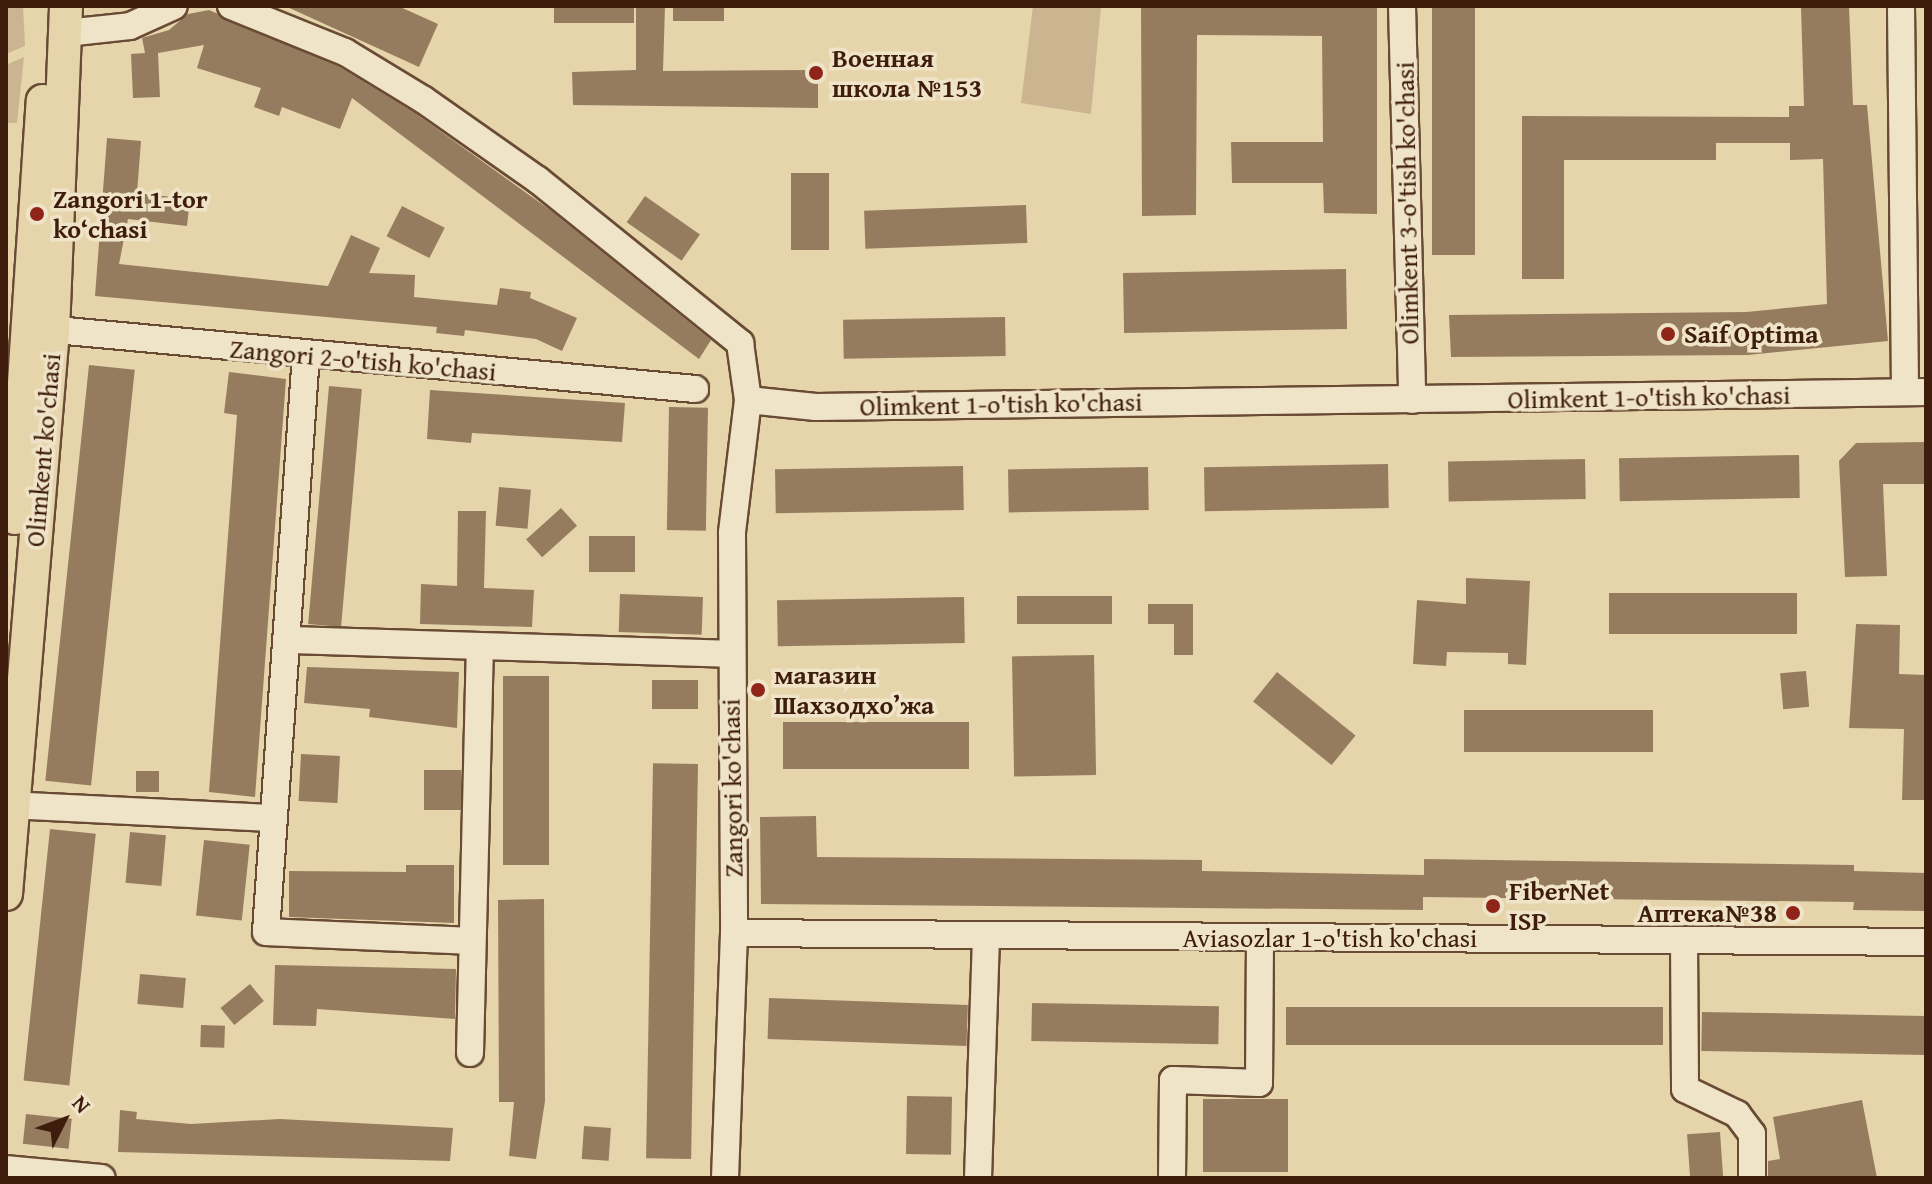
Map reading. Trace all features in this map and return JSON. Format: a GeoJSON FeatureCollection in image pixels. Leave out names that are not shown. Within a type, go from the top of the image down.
{"type":"FeatureCollection","features":[{"type":"Feature","properties":{"kind":"main road","name":"Olimkent ko'chasi"},"geometry":{"type":"LineString","coordinates":[[6,629],[42,329],[46,6]]}},
{"type":"Feature","properties":{"kind":"main road","name":"Olimkent ko'chasi"},"geometry":{"type":"LineString","coordinates":[[6,894],[42,329],[66,19]]}},
{"type":"Feature","properties":{"kind":"street"},"geometry":{"type":"LineString","coordinates":[[66,19],[130,26],[174,6]]}},
{"type":"Feature","properties":{"kind":"street"},"geometry":{"type":"LineString","coordinates":[[231,6],[345,52],[538,180],[740,343],[748,400]]}},
{"type":"Feature","properties":{"kind":"street","name":"Olimkent 3-o'tish ko'chasi"},"geometry":{"type":"LineString","coordinates":[[1402,6],[1412,400]]}},
{"type":"Feature","properties":{"kind":"street"},"geometry":{"type":"LineString","coordinates":[[1901,6],[1915,392]]}},
{"type":"Feature","properties":{"kind":"street","name":"Zangori 2-o'tish ko'chasi"},"geometry":{"type":"LineString","coordinates":[[42,329],[695,389]]}},
{"type":"Feature","properties":{"kind":"street"},"geometry":{"type":"LineString","coordinates":[[306,354],[266,932],[472,941]]}},
{"type":"Feature","properties":{"kind":"street","name":"Olimkent 1-o'tish ko'chasi"},"geometry":{"type":"LineString","coordinates":[[748,400],[816,407],[1915,392]]}},
{"type":"Feature","properties":{"kind":"street","name":"Zangori ko'chasi"},"geometry":{"type":"LineString","coordinates":[[725,1178],[734,933],[730,654],[732,533],[748,400]]}},
{"type":"Feature","properties":{"kind":"street"},"geometry":{"type":"LineString","coordinates":[[288,640],[480,649],[730,654]]}},
{"type":"Feature","properties":{"kind":"street"},"geometry":{"type":"LineString","coordinates":[[470,1053],[480,649]]}},
{"type":"Feature","properties":{"kind":"street"},"geometry":{"type":"LineString","coordinates":[[10,805],[273,818]]}},
{"type":"Feature","properties":{"kind":"street","name":"Aviasozlar 1-o'tish ko'chasi"},"geometry":{"type":"LineString","coordinates":[[734,933],[1926,942]]}},
{"type":"Feature","properties":{"kind":"street"},"geometry":{"type":"LineString","coordinates":[[978,1178],[986,935]]}},
{"type":"Feature","properties":{"kind":"street"},"geometry":{"type":"LineString","coordinates":[[1172,1178],[1173,1080],[1259,1083],[1260,937]]}},
{"type":"Feature","properties":{"kind":"street"},"geometry":{"type":"LineString","coordinates":[[1684,940],[1685,1089],[1709,1095],[1745,1124],[1752,1134],[1752,1178]]}},
{"type":"Feature","properties":{"kind":"street"},"geometry":{"type":"LineString","coordinates":[[6,1169],[69,1178],[102,1178]]}},
{"type":"Feature","properties":{"kind":"shaded area"},"geometry":{"type":"Polygon","coordinates":[[[6,6],[23,6],[25,46],[6,54],[6,6]]]}},
{"type":"Feature","properties":{"kind":"shaded area"},"geometry":{"type":"Polygon","coordinates":[[[1033,6],[1101,6],[1091,114],[1021,103],[1033,6]]]}},
{"type":"Feature","properties":{"kind":"shaded area"},"geometry":{"type":"Polygon","coordinates":[[[24,57],[17,123],[6,123],[6,65],[24,57]]]}},
{"type":"Feature","properties":{"kind":"building"},"geometry":{"type":"Polygon","coordinates":[[[285,6],[398,6],[438,24],[419,67],[285,6]]]}},
{"type":"Feature","properties":{"kind":"building"},"geometry":{"type":"Polygon","coordinates":[[[554,6],[634,6],[634,23],[554,23],[554,6]]]}},
{"type":"Feature","properties":{"kind":"building"},"geometry":{"type":"Polygon","coordinates":[[[636,6],[665,6],[663,71],[818,70],[818,108],[573,105],[572,72],[636,70],[636,6]]]}},
{"type":"Feature","properties":{"kind":"building"},"geometry":{"type":"Polygon","coordinates":[[[673,6],[724,6],[724,21],[673,21],[673,6]]]}},
{"type":"Feature","properties":{"kind":"building"},"geometry":{"type":"Polygon","coordinates":[[[1141,6],[1377,6],[1377,214],[1324,213],[1323,183],[1232,183],[1231,142],[1323,142],[1322,36],[1197,35],[1196,215],[1142,216],[1141,6]]]}},
{"type":"Feature","properties":{"kind":"building"},"geometry":{"type":"Polygon","coordinates":[[[1432,6],[1475,6],[1475,255],[1432,255],[1432,6]]]}},
{"type":"Feature","properties":{"kind":"building"},"geometry":{"type":"Polygon","coordinates":[[[1801,6],[1849,6],[1853,105],[1867,105],[1888,341],[1748,355],[1451,357],[1449,315],[1746,312],[1827,304],[1823,159],[1790,160],[1790,143],[1716,143],[1716,160],[1564,160],[1564,279],[1522,279],[1522,116],[1789,117],[1789,106],[1804,106],[1801,6]]]}},
{"type":"Feature","properties":{"kind":"building"},"geometry":{"type":"Polygon","coordinates":[[[209,10],[338,66],[415,113],[550,210],[711,340],[699,359],[352,98],[340,129],[282,107],[279,116],[254,107],[261,88],[197,68],[204,45],[158,53],[160,97],[133,98],[131,54],[145,53],[142,38],[169,30],[188,14],[209,10]]]}},
{"type":"Feature","properties":{"kind":"building"},"geometry":{"type":"Polygon","coordinates":[[[107,138],[141,141],[137,193],[190,199],[187,226],[128,219],[119,264],[328,286],[351,235],[380,248],[369,273],[415,275],[414,297],[497,305],[500,288],[531,292],[530,298],[577,318],[562,351],[536,339],[465,330],[464,336],[436,333],[437,327],[95,296],[107,138]]]}},
{"type":"Feature","properties":{"kind":"building"},"geometry":{"type":"Polygon","coordinates":[[[791,173],[829,173],[829,250],[791,250],[791,173]]]}},
{"type":"Feature","properties":{"kind":"building"},"geometry":{"type":"Polygon","coordinates":[[[645,196],[700,234],[682,261],[627,222],[645,196]]]}},
{"type":"Feature","properties":{"kind":"building"},"geometry":{"type":"Polygon","coordinates":[[[1026,205],[1027,243],[865,249],[864,211],[1026,205]]]}},
{"type":"Feature","properties":{"kind":"building"},"geometry":{"type":"Polygon","coordinates":[[[402,206],[445,228],[429,258],[387,236],[402,206]]]}},
{"type":"Feature","properties":{"kind":"building"},"geometry":{"type":"Polygon","coordinates":[[[1346,269],[1347,329],[1124,333],[1123,273],[1346,269]]]}},
{"type":"Feature","properties":{"kind":"building"},"geometry":{"type":"Polygon","coordinates":[[[1005,317],[1006,356],[844,359],[843,320],[1005,317]]]}},
{"type":"Feature","properties":{"kind":"building"},"geometry":{"type":"Polygon","coordinates":[[[89,365],[135,370],[91,786],[45,781],[89,365]]]}},
{"type":"Feature","properties":{"kind":"building"},"geometry":{"type":"Polygon","coordinates":[[[229,372],[286,379],[255,797],[209,792],[237,415],[224,413],[229,372]]]}},
{"type":"Feature","properties":{"kind":"building"},"geometry":{"type":"Polygon","coordinates":[[[329,386],[362,389],[341,627],[308,624],[329,386]]]}},
{"type":"Feature","properties":{"kind":"building"},"geometry":{"type":"Polygon","coordinates":[[[430,390],[625,403],[622,442],[472,433],[471,443],[427,439],[430,390]]]}},
{"type":"Feature","properties":{"kind":"building"},"geometry":{"type":"Polygon","coordinates":[[[669,407],[708,408],[706,531],[667,530],[669,407]]]}},
{"type":"Feature","properties":{"kind":"building"},"geometry":{"type":"Polygon","coordinates":[[[1926,442],[1926,484],[1883,484],[1887,576],[1845,577],[1839,461],[1856,443],[1926,442]]]}},
{"type":"Feature","properties":{"kind":"building"},"geometry":{"type":"Polygon","coordinates":[[[1799,455],[1800,498],[1620,501],[1619,458],[1799,455]]]}},
{"type":"Feature","properties":{"kind":"building"},"geometry":{"type":"Polygon","coordinates":[[[1585,459],[1586,499],[1449,501],[1448,461],[1585,459]]]}},
{"type":"Feature","properties":{"kind":"building"},"geometry":{"type":"Polygon","coordinates":[[[1388,464],[1389,508],[1205,511],[1204,467],[1388,464]]]}},
{"type":"Feature","properties":{"kind":"building"},"geometry":{"type":"Polygon","coordinates":[[[963,466],[964,510],[776,513],[775,469],[963,466]]]}},
{"type":"Feature","properties":{"kind":"building"},"geometry":{"type":"Polygon","coordinates":[[[1148,467],[1149,510],[1009,512],[1008,469],[1148,467]]]}},
{"type":"Feature","properties":{"kind":"building"},"geometry":{"type":"Polygon","coordinates":[[[499,487],[531,490],[527,529],[496,526],[499,487]]]}},
{"type":"Feature","properties":{"kind":"building"},"geometry":{"type":"Polygon","coordinates":[[[561,508],[577,526],[542,557],[526,539],[561,508]]]}},
{"type":"Feature","properties":{"kind":"building"},"geometry":{"type":"Polygon","coordinates":[[[458,511],[486,511],[484,588],[534,590],[532,627],[420,624],[421,584],[457,586],[458,511]]]}},
{"type":"Feature","properties":{"kind":"building"},"geometry":{"type":"Polygon","coordinates":[[[589,536],[635,536],[635,572],[589,572],[589,536]]]}},
{"type":"Feature","properties":{"kind":"building"},"geometry":{"type":"Polygon","coordinates":[[[1466,578],[1530,581],[1526,665],[1508,664],[1508,653],[1447,652],[1446,666],[1413,664],[1417,600],[1466,604],[1466,578]]]}},
{"type":"Feature","properties":{"kind":"building"},"geometry":{"type":"Polygon","coordinates":[[[1609,593],[1797,593],[1797,634],[1609,634],[1609,593]]]}},
{"type":"Feature","properties":{"kind":"building"},"geometry":{"type":"Polygon","coordinates":[[[620,594],[703,597],[702,635],[619,632],[620,594]]]}},
{"type":"Feature","properties":{"kind":"building"},"geometry":{"type":"Polygon","coordinates":[[[1017,596],[1112,596],[1112,624],[1017,624],[1017,596]]]}},
{"type":"Feature","properties":{"kind":"building"},"geometry":{"type":"Polygon","coordinates":[[[964,597],[965,643],[778,646],[777,600],[964,597]]]}},
{"type":"Feature","properties":{"kind":"building"},"geometry":{"type":"Polygon","coordinates":[[[1148,604],[1193,604],[1193,655],[1174,655],[1174,624],[1148,624],[1148,604]]]}},
{"type":"Feature","properties":{"kind":"building"},"geometry":{"type":"Polygon","coordinates":[[[1856,624],[1900,625],[1899,674],[1926,675],[1926,800],[1902,800],[1904,729],[1849,728],[1856,624]]]}},
{"type":"Feature","properties":{"kind":"building"},"geometry":{"type":"Polygon","coordinates":[[[1094,655],[1096,775],[1014,776],[1012,656],[1094,655]]]}},
{"type":"Feature","properties":{"kind":"building"},"geometry":{"type":"Polygon","coordinates":[[[307,667],[459,672],[457,728],[369,717],[370,709],[304,703],[307,667]]]}},
{"type":"Feature","properties":{"kind":"building"},"geometry":{"type":"Polygon","coordinates":[[[1806,671],[1809,707],[1783,709],[1780,673],[1806,671]]]}},
{"type":"Feature","properties":{"kind":"building"},"geometry":{"type":"Polygon","coordinates":[[[1277,672],[1355,736],[1332,765],[1253,702],[1277,672]]]}},
{"type":"Feature","properties":{"kind":"building"},"geometry":{"type":"Polygon","coordinates":[[[503,676],[549,676],[549,865],[503,865],[503,676]]]}},
{"type":"Feature","properties":{"kind":"building"},"geometry":{"type":"Polygon","coordinates":[[[652,680],[698,680],[698,709],[652,709],[652,680]]]}},
{"type":"Feature","properties":{"kind":"building"},"geometry":{"type":"Polygon","coordinates":[[[1464,710],[1653,710],[1653,752],[1464,752],[1464,710]]]}},
{"type":"Feature","properties":{"kind":"building"},"geometry":{"type":"Polygon","coordinates":[[[783,722],[969,722],[969,769],[783,769],[783,722]]]}},
{"type":"Feature","properties":{"kind":"building"},"geometry":{"type":"Polygon","coordinates":[[[301,754],[340,756],[337,803],[299,801],[301,754]]]}},
{"type":"Feature","properties":{"kind":"building"},"geometry":{"type":"Polygon","coordinates":[[[653,763],[698,764],[691,1159],[646,1158],[653,763]]]}},
{"type":"Feature","properties":{"kind":"building"},"geometry":{"type":"Polygon","coordinates":[[[424,770],[461,770],[461,810],[424,810],[424,770]]]}},
{"type":"Feature","properties":{"kind":"building"},"geometry":{"type":"Polygon","coordinates":[[[136,771],[159,771],[159,792],[136,792],[136,771]]]}},
{"type":"Feature","properties":{"kind":"building"},"geometry":{"type":"Polygon","coordinates":[[[816,816],[817,857],[1202,860],[1202,871],[1424,875],[1424,859],[1854,865],[1854,871],[1926,873],[1926,911],[1853,910],[1854,902],[1423,897],[1423,910],[761,904],[760,817],[816,816]]]}},
{"type":"Feature","properties":{"kind":"building"},"geometry":{"type":"Polygon","coordinates":[[[50,829],[96,834],[69,1085],[24,1081],[50,829]]]}},
{"type":"Feature","properties":{"kind":"building"},"geometry":{"type":"Polygon","coordinates":[[[130,832],[166,835],[161,886],[126,883],[130,832]]]}},
{"type":"Feature","properties":{"kind":"building"},"geometry":{"type":"Polygon","coordinates":[[[204,840],[250,845],[242,920],[196,916],[204,840]]]}},
{"type":"Feature","properties":{"kind":"building"},"geometry":{"type":"Polygon","coordinates":[[[406,865],[454,865],[454,923],[289,917],[289,871],[406,872],[406,865]]]}},
{"type":"Feature","properties":{"kind":"building"},"geometry":{"type":"Polygon","coordinates":[[[544,899],[545,1101],[536,1159],[509,1156],[514,1102],[499,1102],[498,900],[544,899]]]}},
{"type":"Feature","properties":{"kind":"building"},"geometry":{"type":"Polygon","coordinates":[[[275,965],[456,969],[455,1019],[317,1009],[316,1026],[273,1025],[275,965]]]}},
{"type":"Feature","properties":{"kind":"building"},"geometry":{"type":"Polygon","coordinates":[[[140,974],[186,978],[183,1008],[137,1004],[140,974]]]}},
{"type":"Feature","properties":{"kind":"building"},"geometry":{"type":"Polygon","coordinates":[[[250,984],[264,1001],[234,1025],[220,1008],[250,984]]]}},
{"type":"Feature","properties":{"kind":"building"},"geometry":{"type":"Polygon","coordinates":[[[769,998],[968,1005],[966,1046],[768,1039],[769,998]]]}},
{"type":"Feature","properties":{"kind":"building"},"geometry":{"type":"Polygon","coordinates":[[[1032,1003],[1219,1006],[1218,1044],[1031,1041],[1032,1003]]]}},
{"type":"Feature","properties":{"kind":"building"},"geometry":{"type":"Polygon","coordinates":[[[1286,1007],[1663,1007],[1663,1045],[1286,1045],[1286,1007]]]}},
{"type":"Feature","properties":{"kind":"building"},"geometry":{"type":"Polygon","coordinates":[[[1702,1012],[1926,1016],[1925,1055],[1701,1051],[1702,1012]]]}},
{"type":"Feature","properties":{"kind":"building"},"geometry":{"type":"Polygon","coordinates":[[[201,1025],[225,1026],[224,1048],[200,1047],[201,1025]]]}},
{"type":"Feature","properties":{"kind":"building"},"geometry":{"type":"Polygon","coordinates":[[[907,1096],[952,1097],[951,1155],[906,1154],[907,1096]]]}},
{"type":"Feature","properties":{"kind":"building"},"geometry":{"type":"Polygon","coordinates":[[[1203,1099],[1288,1099],[1288,1172],[1203,1172],[1203,1099]]]}},
{"type":"Feature","properties":{"kind":"building"},"geometry":{"type":"Polygon","coordinates":[[[1862,1100],[1877,1178],[1768,1178],[1768,1161],[1780,1159],[1773,1117],[1862,1100]]]}},
{"type":"Feature","properties":{"kind":"building"},"geometry":{"type":"Polygon","coordinates":[[[120,1110],[137,1112],[136,1119],[191,1124],[280,1119],[453,1128],[450,1161],[118,1152],[120,1110]]]}},
{"type":"Feature","properties":{"kind":"building"},"geometry":{"type":"Polygon","coordinates":[[[26,1114],[72,1119],[69,1149],[23,1144],[26,1114]]]}},
{"type":"Feature","properties":{"kind":"building"},"geometry":{"type":"Polygon","coordinates":[[[584,1126],[611,1128],[609,1161],[582,1159],[584,1126]]]}},
{"type":"Feature","properties":{"kind":"building"},"geometry":{"type":"Polygon","coordinates":[[[1720,1132],[1723,1178],[1690,1178],[1687,1134],[1720,1132]]]}},
{"type":"Feature","properties":{"kind":"place","name":"Военная школа №153"},"geometry":{"type":"Point","coordinates":[816,73]}},
{"type":"Feature","properties":{"kind":"place","name":"Zangori 1-tor ko‘chasi"},"geometry":{"type":"Point","coordinates":[37,214]}},
{"type":"Feature","properties":{"kind":"place","name":"Saif Optima"},"geometry":{"type":"Point","coordinates":[1668,334]}},
{"type":"Feature","properties":{"kind":"place","name":"магазин Шахзодхо’жа"},"geometry":{"type":"Point","coordinates":[758,690]}},
{"type":"Feature","properties":{"kind":"place","name":"FiberNet ISP"},"geometry":{"type":"Point","coordinates":[1493,906]}},
{"type":"Feature","properties":{"kind":"place","name":"Аптека№38"},"geometry":{"type":"Point","coordinates":[1793,913]}}]}
